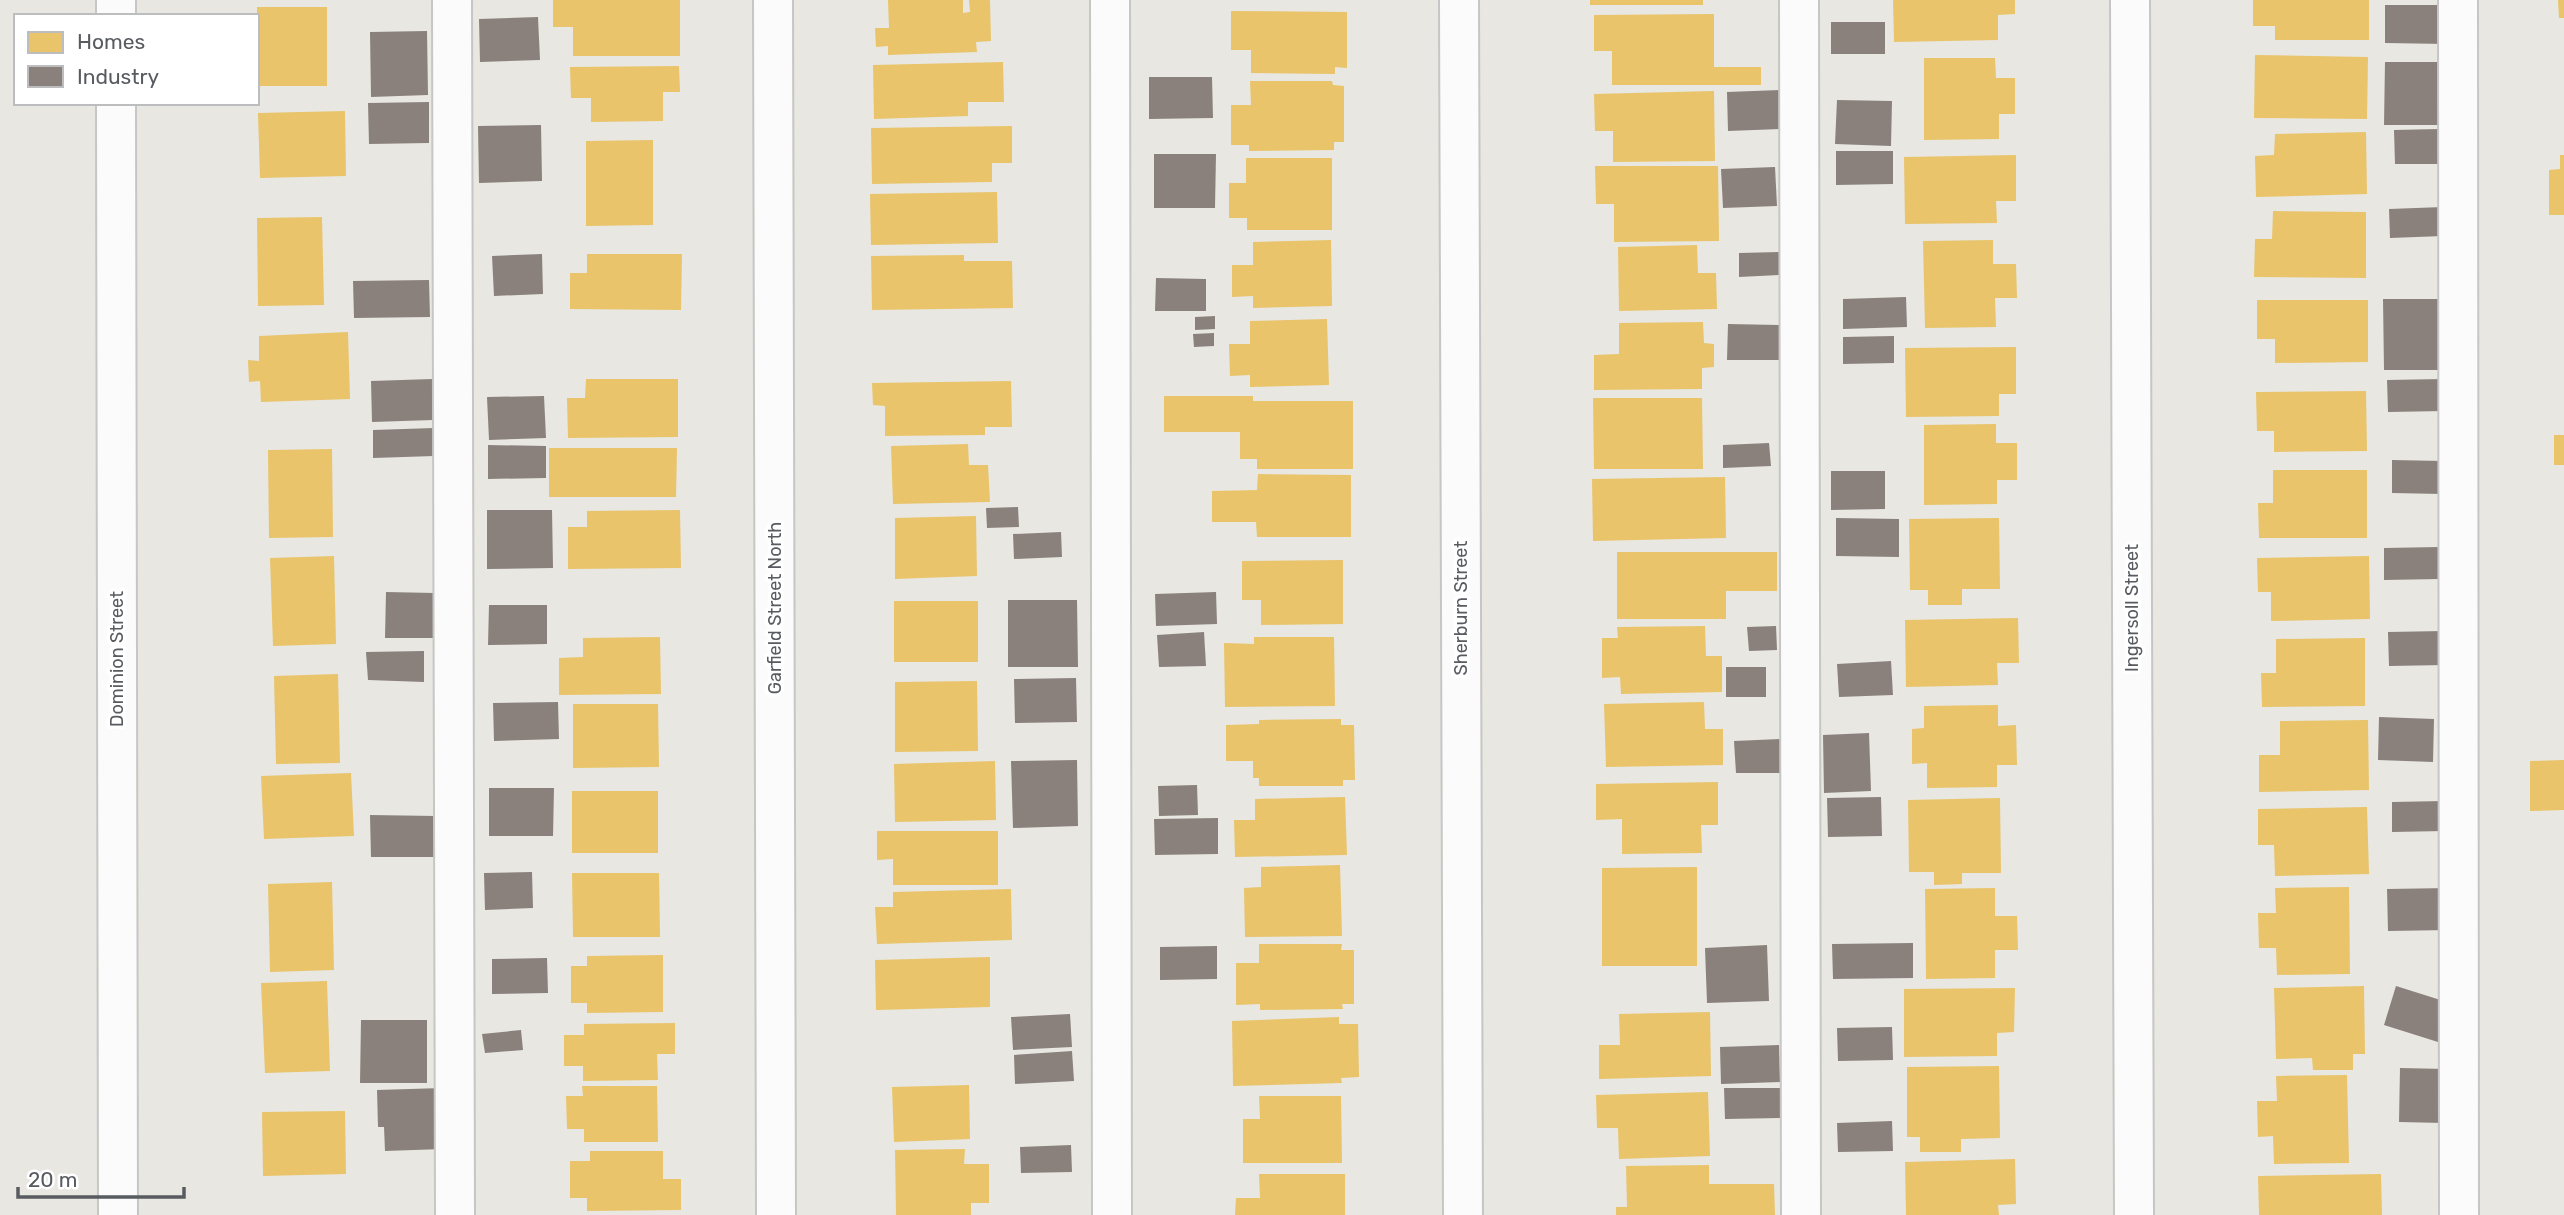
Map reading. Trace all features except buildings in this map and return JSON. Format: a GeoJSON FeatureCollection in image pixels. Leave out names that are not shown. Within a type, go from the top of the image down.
{"type":"FeatureCollection","features":[{"type":"Feature","properties":{"kind":"street"},"geometry":{"type":"LineString","coordinates":[[452,0],[455,1215]]}},
{"type":"Feature","properties":{"kind":"street","name":"Garfield Street North"},"geometry":{"type":"LineString","coordinates":[[773,0],[776,1215]]}},
{"type":"Feature","properties":{"kind":"street"},"geometry":{"type":"LineString","coordinates":[[1110,0],[1112,1215]]}},
{"type":"Feature","properties":{"kind":"street","name":"Sherburn Street"},"geometry":{"type":"LineString","coordinates":[[1459,0],[1463,1215]]}},
{"type":"Feature","properties":{"kind":"street"},"geometry":{"type":"LineString","coordinates":[[1799,0],[1801,1215]]}},
{"type":"Feature","properties":{"kind":"street","name":"Ingersoll Street"},"geometry":{"type":"LineString","coordinates":[[2130,0],[2134,1215]]}},
{"type":"Feature","properties":{"kind":"street"},"geometry":{"type":"LineString","coordinates":[[2458,0],[2459,1215]]}},
{"type":"Feature","properties":{"kind":"street","name":"Dominion Street"},"geometry":{"type":"LineString","coordinates":[[116,105],[118,1215]]}}]}
